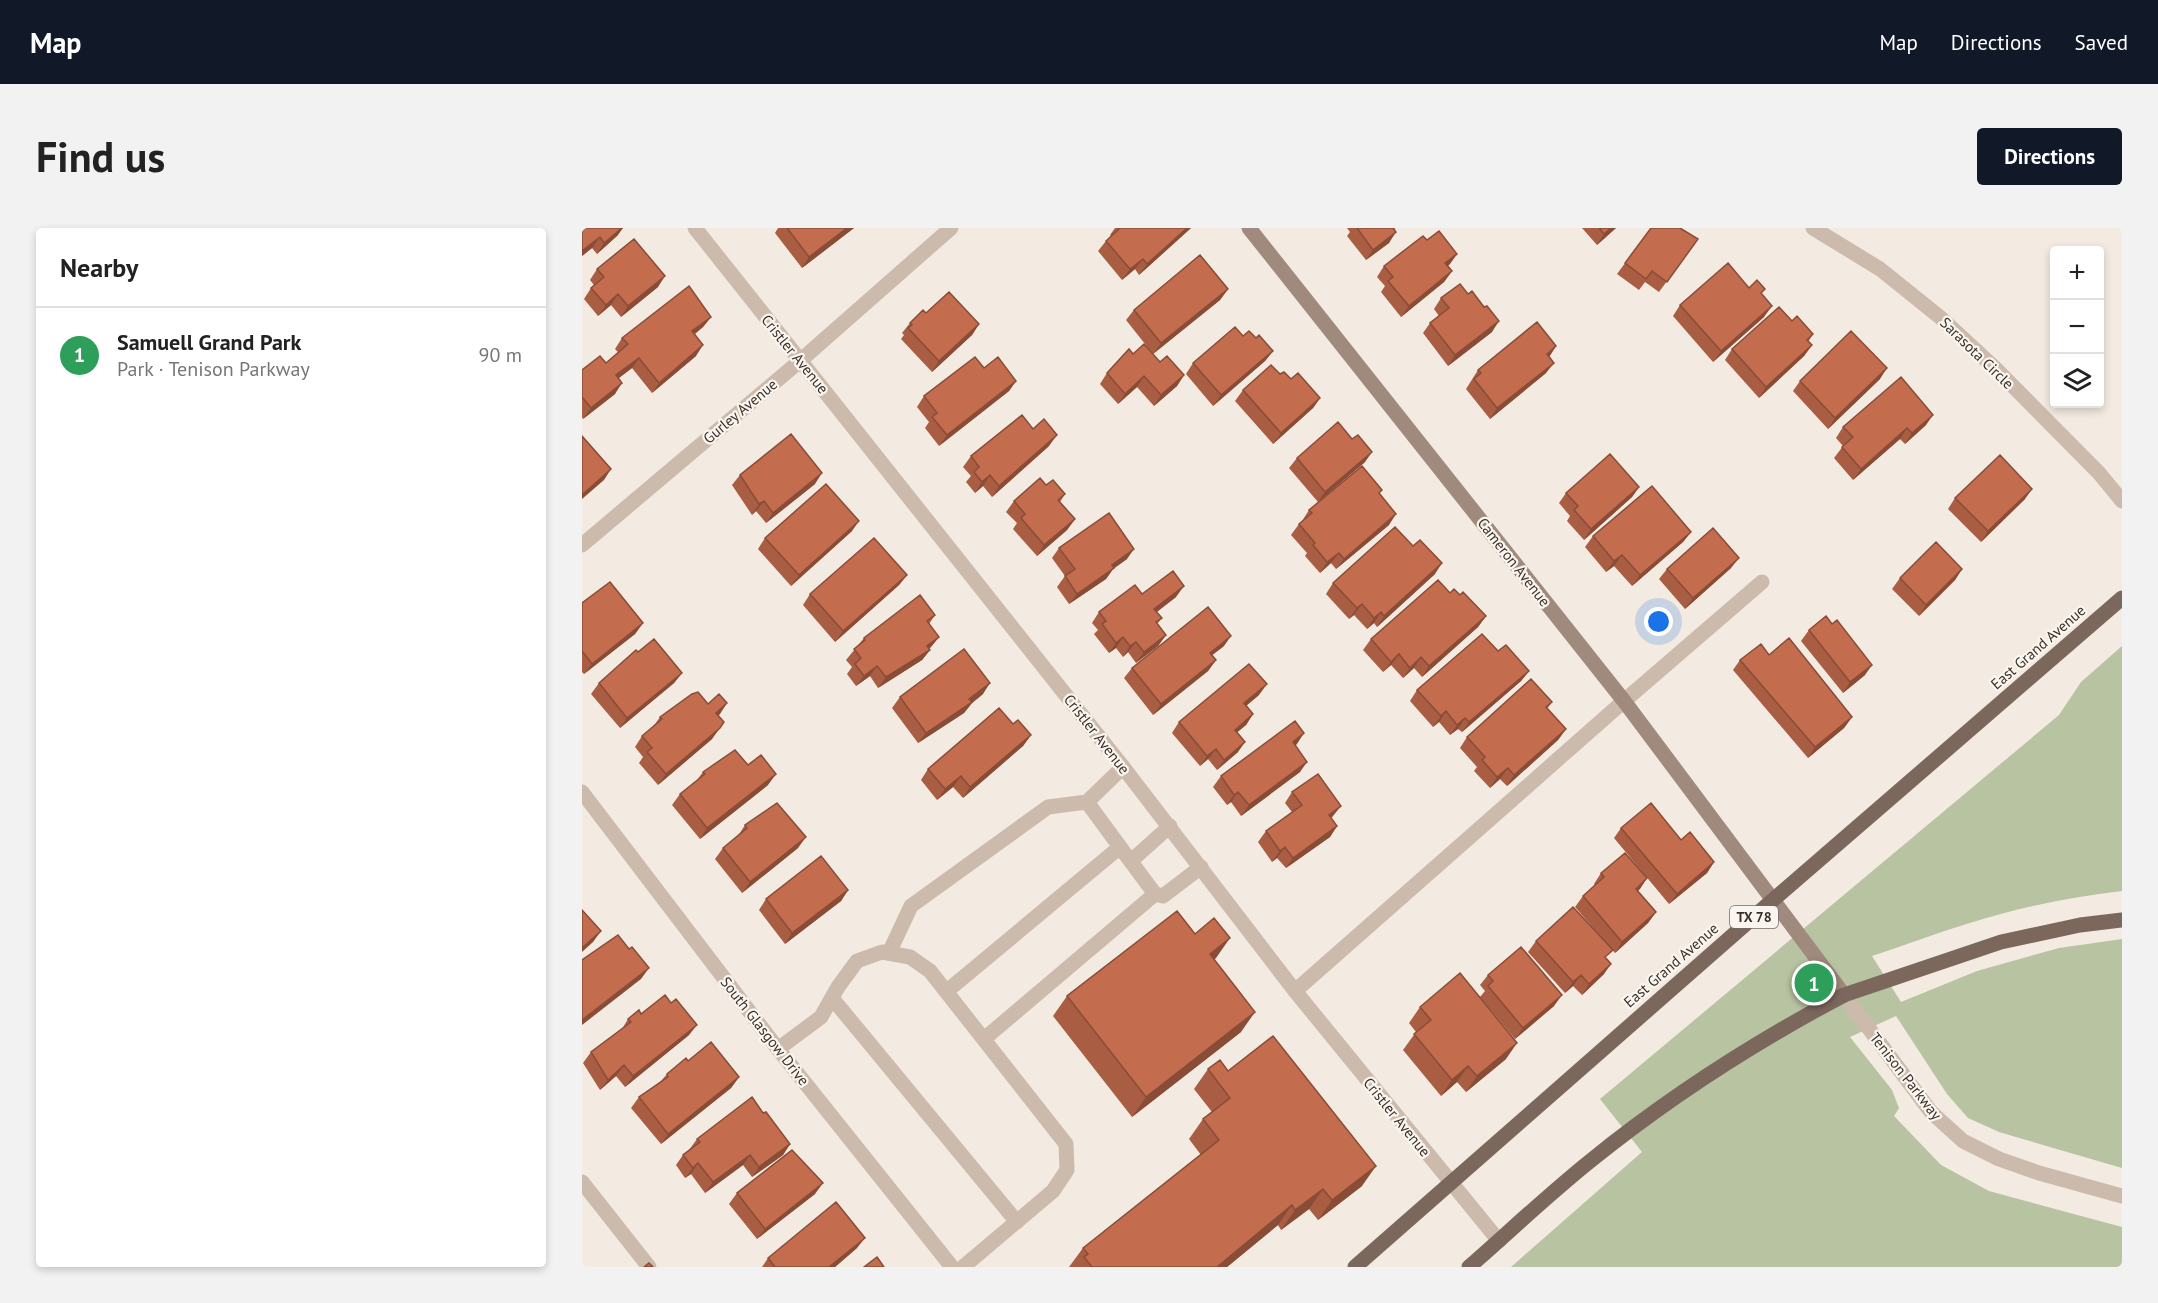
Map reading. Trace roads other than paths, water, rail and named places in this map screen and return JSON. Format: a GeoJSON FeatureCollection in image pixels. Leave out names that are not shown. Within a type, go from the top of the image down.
{"type":"FeatureCollection","features":[{"type":"Feature","properties":{"kind":"main road","name":"East Grand Avenue"},"geometry":{"type":"LineString","coordinates":[[1354,1267],[2122,598]]}},
{"type":"Feature","properties":{"kind":"main road"},"geometry":{"type":"LineString","coordinates":[[1469,1267],[1587,1164],[1630,1130],[1721,1067],[1845,995],[2001,942],[2080,925],[2122,920]]}},
{"type":"Feature","properties":{"kind":"street","name":"Cristler Avenue"},"geometry":{"type":"LineString","coordinates":[[695,228],[1170,826],[1295,991],[1449,1183],[1499,1241]]}},
{"type":"Feature","properties":{"kind":"street","name":"Gurley Avenue"},"geometry":{"type":"LineString","coordinates":[[582,545],[801,360],[951,228]]}},
{"type":"Feature","properties":{"kind":"street","name":"Cameron Avenue"},"geometry":{"type":"LineString","coordinates":[[1249,228],[1624,700],[1773,900]]}},
{"type":"Feature","properties":{"kind":"street","name":"Sarasota Circle"},"geometry":{"type":"LineString","coordinates":[[1813,228],[1880,269],[1941,318],[1997,370],[2098,473],[2122,501]]}},
{"type":"Feature","properties":{"kind":"street"},"geometry":{"type":"LineString","coordinates":[[1295,991],[1624,700],[1762,582]]}},
{"type":"Feature","properties":{"kind":"street"},"geometry":{"type":"LineString","coordinates":[[889,953],[911,906],[1048,807],[1087,802],[1123,767]]}},
{"type":"Feature","properties":{"kind":"street","name":"South Glasgow Drive"},"geometry":{"type":"LineString","coordinates":[[582,792],[778,1049],[952,1267]]}},
{"type":"Feature","properties":{"kind":"street"},"geometry":{"type":"LineString","coordinates":[[1087,802],[1155,894],[1163,896],[1201,867]]}},
{"type":"Feature","properties":{"kind":"street"},"geometry":{"type":"LineString","coordinates":[[1131,861],[1170,826]]}},
{"type":"Feature","properties":{"kind":"street"},"geometry":{"type":"LineString","coordinates":[[947,991],[1120,847]]}},
{"type":"Feature","properties":{"kind":"street"},"geometry":{"type":"LineString","coordinates":[[984,1039],[1155,894]]}},
{"type":"Feature","properties":{"kind":"street","name":"Tenison Parkway"},"geometry":{"type":"LineString","coordinates":[[1773,900],[1931,1112],[1963,1141],[1999,1159],[2039,1173],[2122,1196]]}},
{"type":"Feature","properties":{"kind":"street"},"geometry":{"type":"LineString","coordinates":[[778,1049],[821,1017],[857,961],[882,952],[910,957],[930,971],[947,991],[1066,1144],[1067,1170],[1053,1191],[963,1267]]}},
{"type":"Feature","properties":{"kind":"street"},"geometry":{"type":"LineString","coordinates":[[832,998],[1017,1222]]}},
{"type":"Feature","properties":{"kind":"street"},"geometry":{"type":"LineString","coordinates":[[582,1182],[649,1267]]}},
{"type":"Feature","properties":{"kind":"place","name":"Samuell Grand Park"},"geometry":{"type":"Point","coordinates":[1814,983]}}]}
